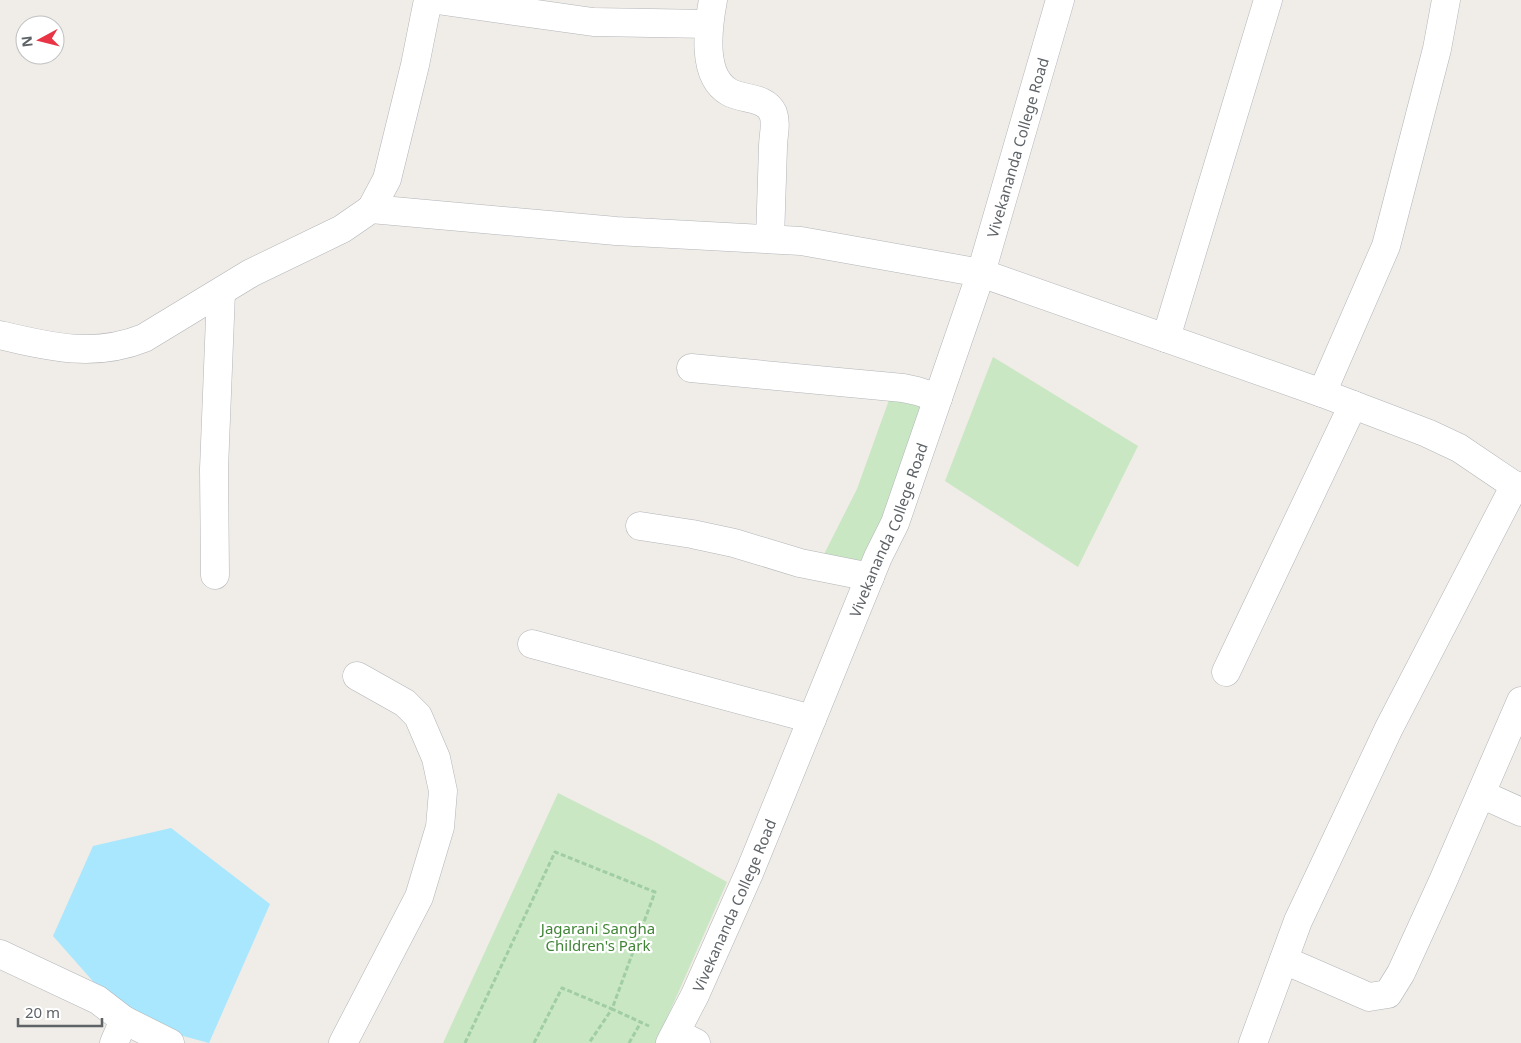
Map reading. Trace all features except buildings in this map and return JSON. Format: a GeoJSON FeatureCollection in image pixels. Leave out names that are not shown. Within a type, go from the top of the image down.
{"type":"FeatureCollection","features":[{"type":"Feature","properties":{"kind":"street"},"geometry":{"type":"LineString","coordinates":[[0,335],[40,345],[68,349],[125,346],[144,338],[251,273],[342,229],[371,208],[387,179],[415,65],[428,0]]}},
{"type":"Feature","properties":{"kind":"street"},"geometry":{"type":"LineString","coordinates":[[437,0],[593,22],[711,12],[708,51],[719,83],[730,93],[760,101],[772,111],[776,122],[773,139],[770,239]]}},
{"type":"Feature","properties":{"kind":"street","name":"Vivekananda College Road"},"geometry":{"type":"LineString","coordinates":[[680,1040],[695,995],[750,872],[870,577],[895,523],[981,273],[1060,0]]}},
{"type":"Feature","properties":{"kind":"street"},"geometry":{"type":"LineString","coordinates":[[1166,338],[1268,0]]}},
{"type":"Feature","properties":{"kind":"street"},"geometry":{"type":"LineString","coordinates":[[1322,393],[1386,246],[1437,49],[1446,0]]}},
{"type":"Feature","properties":{"kind":"street"},"geometry":{"type":"LineString","coordinates":[[371,208],[616,230],[801,241],[981,273],[1322,393],[1427,433],[1459,448],[1518,488],[1389,728],[1298,921],[1253,1043]]}},
{"type":"Feature","properties":{"kind":"street"},"geometry":{"type":"LineString","coordinates":[[215,575],[214,469],[221,292]]}},
{"type":"Feature","properties":{"kind":"street"},"geometry":{"type":"LineString","coordinates":[[691,368],[903,388],[938,398]]}},
{"type":"Feature","properties":{"kind":"street"},"geometry":{"type":"LineString","coordinates":[[1226,672],[1353,405]]}},
{"type":"Feature","properties":{"kind":"street"},"geometry":{"type":"LineString","coordinates":[[640,526],[692,534],[800,563],[870,577]]}},
{"type":"Feature","properties":{"kind":"street"},"geometry":{"type":"LineString","coordinates":[[532,644],[812,719]]}},
{"type":"Feature","properties":{"kind":"street"},"geometry":{"type":"LineString","coordinates":[[342,1043],[419,897],[440,827],[443,791],[436,758],[418,716],[405,703],[357,676]]}},
{"type":"Feature","properties":{"kind":"street"},"geometry":{"type":"LineString","coordinates":[[1284,960],[1369,997],[1388,994],[1401,973],[1521,701]]}},
{"type":"Feature","properties":{"kind":"street"},"geometry":{"type":"LineString","coordinates":[[1481,794],[1521,812]]}},
{"type":"Feature","properties":{"kind":"street"},"geometry":{"type":"LineString","coordinates":[[0,954],[98,1000],[119,1032],[170,1043]]}},
{"type":"Feature","properties":{"kind":"path"},"geometry":{"type":"LineString","coordinates":[[465,1043],[555,852],[655,892],[612,1009],[589,1043]]}},
{"type":"Feature","properties":{"kind":"path"},"geometry":{"type":"LineString","coordinates":[[534,1043],[562,988],[641,1022],[629,1043]]}},
{"type":"Feature","properties":{"kind":"green space"},"geometry":{"type":"Polygon","coordinates":[[[993,357],[1138,446],[1078,567],[945,481],[993,357]]]}},
{"type":"Feature","properties":{"kind":"green space"},"geometry":{"type":"Polygon","coordinates":[[[889,400],[925,405],[856,588],[813,576],[857,489],[889,400]]]}},
{"type":"Feature","properties":{"kind":"green space","name":"Jagarani Sangha Children's Park"},"geometry":{"type":"Polygon","coordinates":[[[558,793],[655,842],[727,882],[656,1043],[443,1043],[558,793]]]}},
{"type":"Feature","properties":{"kind":"water"},"geometry":{"type":"Polygon","coordinates":[[[171,828],[270,904],[209,1043],[128,1021],[53,936],[93,846],[171,828]]]}}]}
